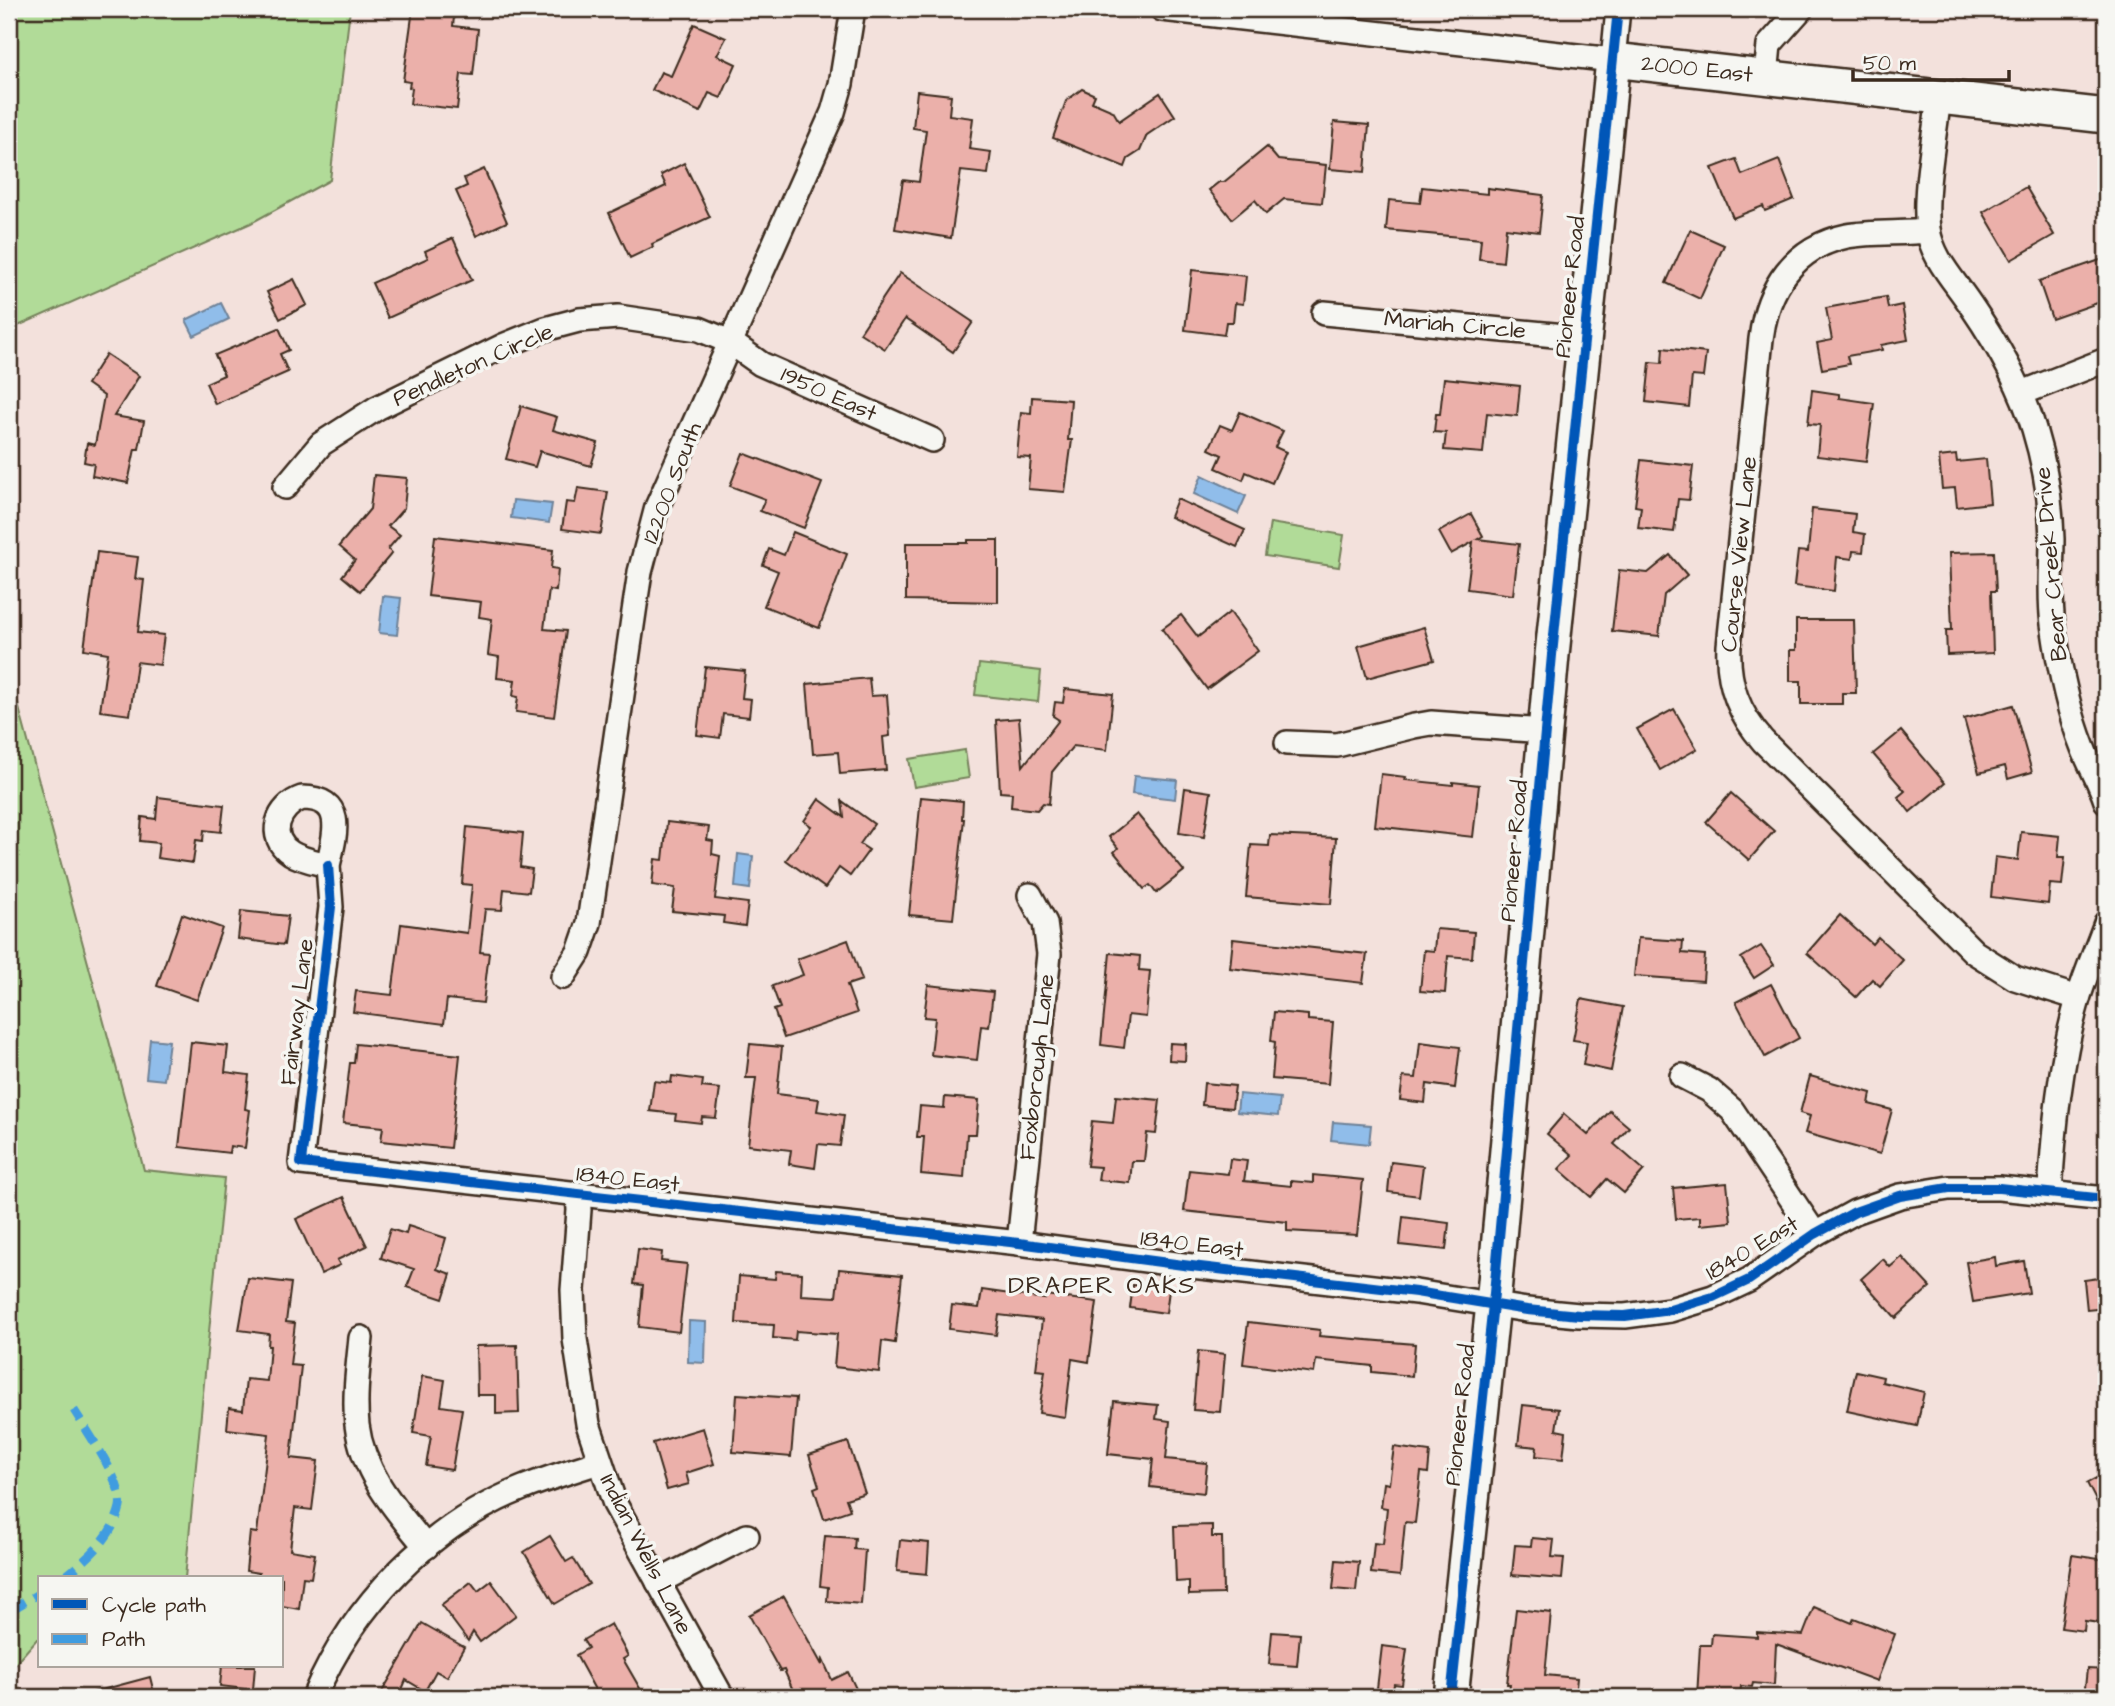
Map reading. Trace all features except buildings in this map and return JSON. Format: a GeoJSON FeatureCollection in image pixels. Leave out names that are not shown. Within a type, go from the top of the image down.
{"type":"FeatureCollection","features":[{"type":"Feature","properties":{"kind":"street","name":"12200 South"},"geometry":{"type":"LineString","coordinates":[[563,976],[579,952],[589,923],[635,604],[648,540],[669,476],[833,112],[841,84],[853,9]]}},
{"type":"Feature","properties":{"kind":"street","name":"2000 East"},"geometry":{"type":"LineString","coordinates":[[1162,9],[2106,116]]}},
{"type":"Feature","properties":{"kind":"street","name":"Pioneer Road"},"geometry":{"type":"LineString","coordinates":[[1451,1697],[1493,1304],[1546,731],[1618,9]]}},
{"type":"Feature","properties":{"kind":"street"},"geometry":{"type":"LineString","coordinates":[[1766,76],[1769,45],[1801,9]]}},
{"type":"Feature","properties":{"kind":"street","name":"Bear Creek Drive"},"geometry":{"type":"LineString","coordinates":[[1939,97],[1928,195],[1928,231],[1940,262],[1973,307],[2011,369],[2038,442],[2050,505],[2052,620],[2059,666],[2079,738],[2106,801]]}},
{"type":"Feature","properties":{"kind":"street","name":"Course View Lane"},"geometry":{"type":"LineString","coordinates":[[1928,231],[1847,236],[1827,243],[1791,266],[1769,300],[1761,339],[1729,646],[1730,681],[1742,713],[1763,741],[1974,952],[2015,978],[2078,998]]}},
{"type":"Feature","properties":{"kind":"street","name":"Mariah Circle"},"geometry":{"type":"LineString","coordinates":[[1324,313],[1586,338]]}},
{"type":"Feature","properties":{"kind":"street","name":"Pendleton Circle"},"geometry":{"type":"LineString","coordinates":[[285,488],[321,444],[345,426],[503,346],[545,329],[579,320],[618,317],[699,329],[730,342]]}},
{"type":"Feature","properties":{"kind":"street","name":"1950 East"},"geometry":{"type":"LineString","coordinates":[[730,342],[761,364],[932,440]]}},
{"type":"Feature","properties":{"kind":"street"},"geometry":{"type":"LineString","coordinates":[[2022,393],[2106,360]]}},
{"type":"Feature","properties":{"kind":"street"},"geometry":{"type":"LineString","coordinates":[[1287,743],[1337,745],[1431,723],[1546,731]]}},
{"type":"Feature","properties":{"kind":"street","name":"Fairway Lane"},"geometry":{"type":"LineString","coordinates":[[301,1163],[331,907],[328,865]]}},
{"type":"Feature","properties":{"kind":"street","name":"Foxborough Lane"},"geometry":{"type":"LineString","coordinates":[[1019,1243],[1049,954],[1045,923],[1030,895]]}},
{"type":"Feature","properties":{"kind":"street"},"geometry":{"type":"LineString","coordinates":[[2050,1193],[2063,1072],[2078,998],[2106,923]]}},
{"type":"Feature","properties":{"kind":"street"},"geometry":{"type":"LineString","coordinates":[[1682,1076],[1709,1090],[1732,1110],[1815,1234]]}},
{"type":"Feature","properties":{"kind":"street","name":"1840 East"},"geometry":{"type":"LineString","coordinates":[[301,1163],[1019,1243],[1579,1315],[1625,1316],[1670,1310],[1713,1297],[1749,1280],[1815,1234],[1855,1212],[1912,1194],[1949,1188],[1999,1188],[2106,1199]]}},
{"type":"Feature","properties":{"kind":"street","name":"Indian Wells Lane"},"geometry":{"type":"LineString","coordinates":[[578,1195],[573,1290],[575,1339],[588,1424],[615,1504],[722,1697]]}},
{"type":"Feature","properties":{"kind":"street"},"geometry":{"type":"LineString","coordinates":[[360,1338],[356,1405],[362,1447],[379,1487],[426,1547]]}},
{"type":"Feature","properties":{"kind":"street"},"geometry":{"type":"LineString","coordinates":[[314,1697],[334,1656],[353,1627],[398,1571],[426,1547],[459,1522],[522,1488],[599,1462]]}},
{"type":"Feature","properties":{"kind":"street"},"geometry":{"type":"LineString","coordinates":[[657,1582],[747,1536]]}},
{"type":"Feature","properties":{"kind":"green space"},"geometry":{"type":"Polygon","coordinates":[[[9,9],[350,9],[330,180],[251,223],[9,330],[9,9]]]}},
{"type":"Feature","properties":{"kind":"green space"},"geometry":{"type":"Polygon","coordinates":[[[1270,523],[1344,535],[1339,567],[1265,556],[1270,523]]]}},
{"type":"Feature","properties":{"kind":"green space"},"geometry":{"type":"Polygon","coordinates":[[[979,664],[1041,671],[1038,702],[975,695],[979,664]]]}},
{"type":"Feature","properties":{"kind":"green space"},"geometry":{"type":"Polygon","coordinates":[[[9,671],[144,1170],[224,1178],[185,1576],[38,1576],[38,1639],[9,1671],[9,671]]]}},
{"type":"Feature","properties":{"kind":"green space"},"geometry":{"type":"Polygon","coordinates":[[[965,750],[969,778],[914,787],[909,759],[965,750]]]}},
{"type":"Feature","properties":{"kind":"water"},"geometry":{"type":"Polygon","coordinates":[[[221,303],[229,319],[194,336],[186,320],[221,303]]]}},
{"type":"Feature","properties":{"kind":"water"},"geometry":{"type":"Polygon","coordinates":[[[1202,475],[1246,496],[1238,514],[1194,494],[1202,475]]]}},
{"type":"Feature","properties":{"kind":"water"},"geometry":{"type":"Polygon","coordinates":[[[513,500],[552,504],[549,523],[511,518],[513,500]]]}},
{"type":"Feature","properties":{"kind":"water"},"geometry":{"type":"Polygon","coordinates":[[[383,596],[401,598],[397,635],[379,633],[383,596]]]}},
{"type":"Feature","properties":{"kind":"water"},"geometry":{"type":"Polygon","coordinates":[[[1134,776],[1177,780],[1175,799],[1132,794],[1134,776]]]}},
{"type":"Feature","properties":{"kind":"water"},"geometry":{"type":"Polygon","coordinates":[[[738,854],[753,856],[750,889],[735,887],[738,854]]]}},
{"type":"Feature","properties":{"kind":"water"},"geometry":{"type":"Polygon","coordinates":[[[150,1039],[169,1041],[164,1080],[146,1078],[150,1039]]]}},
{"type":"Feature","properties":{"kind":"water"},"geometry":{"type":"Polygon","coordinates":[[[1239,1094],[1280,1098],[1278,1116],[1237,1112],[1239,1094]]]}},
{"type":"Feature","properties":{"kind":"water"},"geometry":{"type":"Polygon","coordinates":[[[1333,1122],[1371,1125],[1369,1144],[1331,1140],[1333,1122]]]}},
{"type":"Feature","properties":{"kind":"water"},"geometry":{"type":"Polygon","coordinates":[[[689,1321],[706,1322],[705,1363],[688,1362],[689,1321]]]}},
{"type":"Feature","properties":{"kind":"marked path"},"geometry":{"type":"LineString","coordinates":[[65,1576],[105,1539],[120,1507],[120,1497],[111,1471],[74,1410]]}},
{"type":"Feature","properties":{"kind":"marked path"},"geometry":{"type":"LineString","coordinates":[[9,1611],[38,1594]]}},
{"type":"Feature","properties":{"kind":"cycle path"},"geometry":{"type":"LineString","coordinates":[[1451,1697],[1493,1304],[1552,655],[1618,9]]}},
{"type":"Feature","properties":{"kind":"cycle path"},"geometry":{"type":"LineString","coordinates":[[328,865],[331,907],[301,1163],[1019,1243],[1416,1292],[1527,1310],[1625,1316],[1670,1310],[1713,1297],[1749,1280],[1815,1234],[1855,1212],[1900,1196],[1949,1188],[1999,1188],[2106,1199]]}},
{"type":"Feature","properties":{"kind":"district","name":"DRAPER OAKS"},"geometry":{"type":"Point","coordinates":[1102,1286]}}]}
